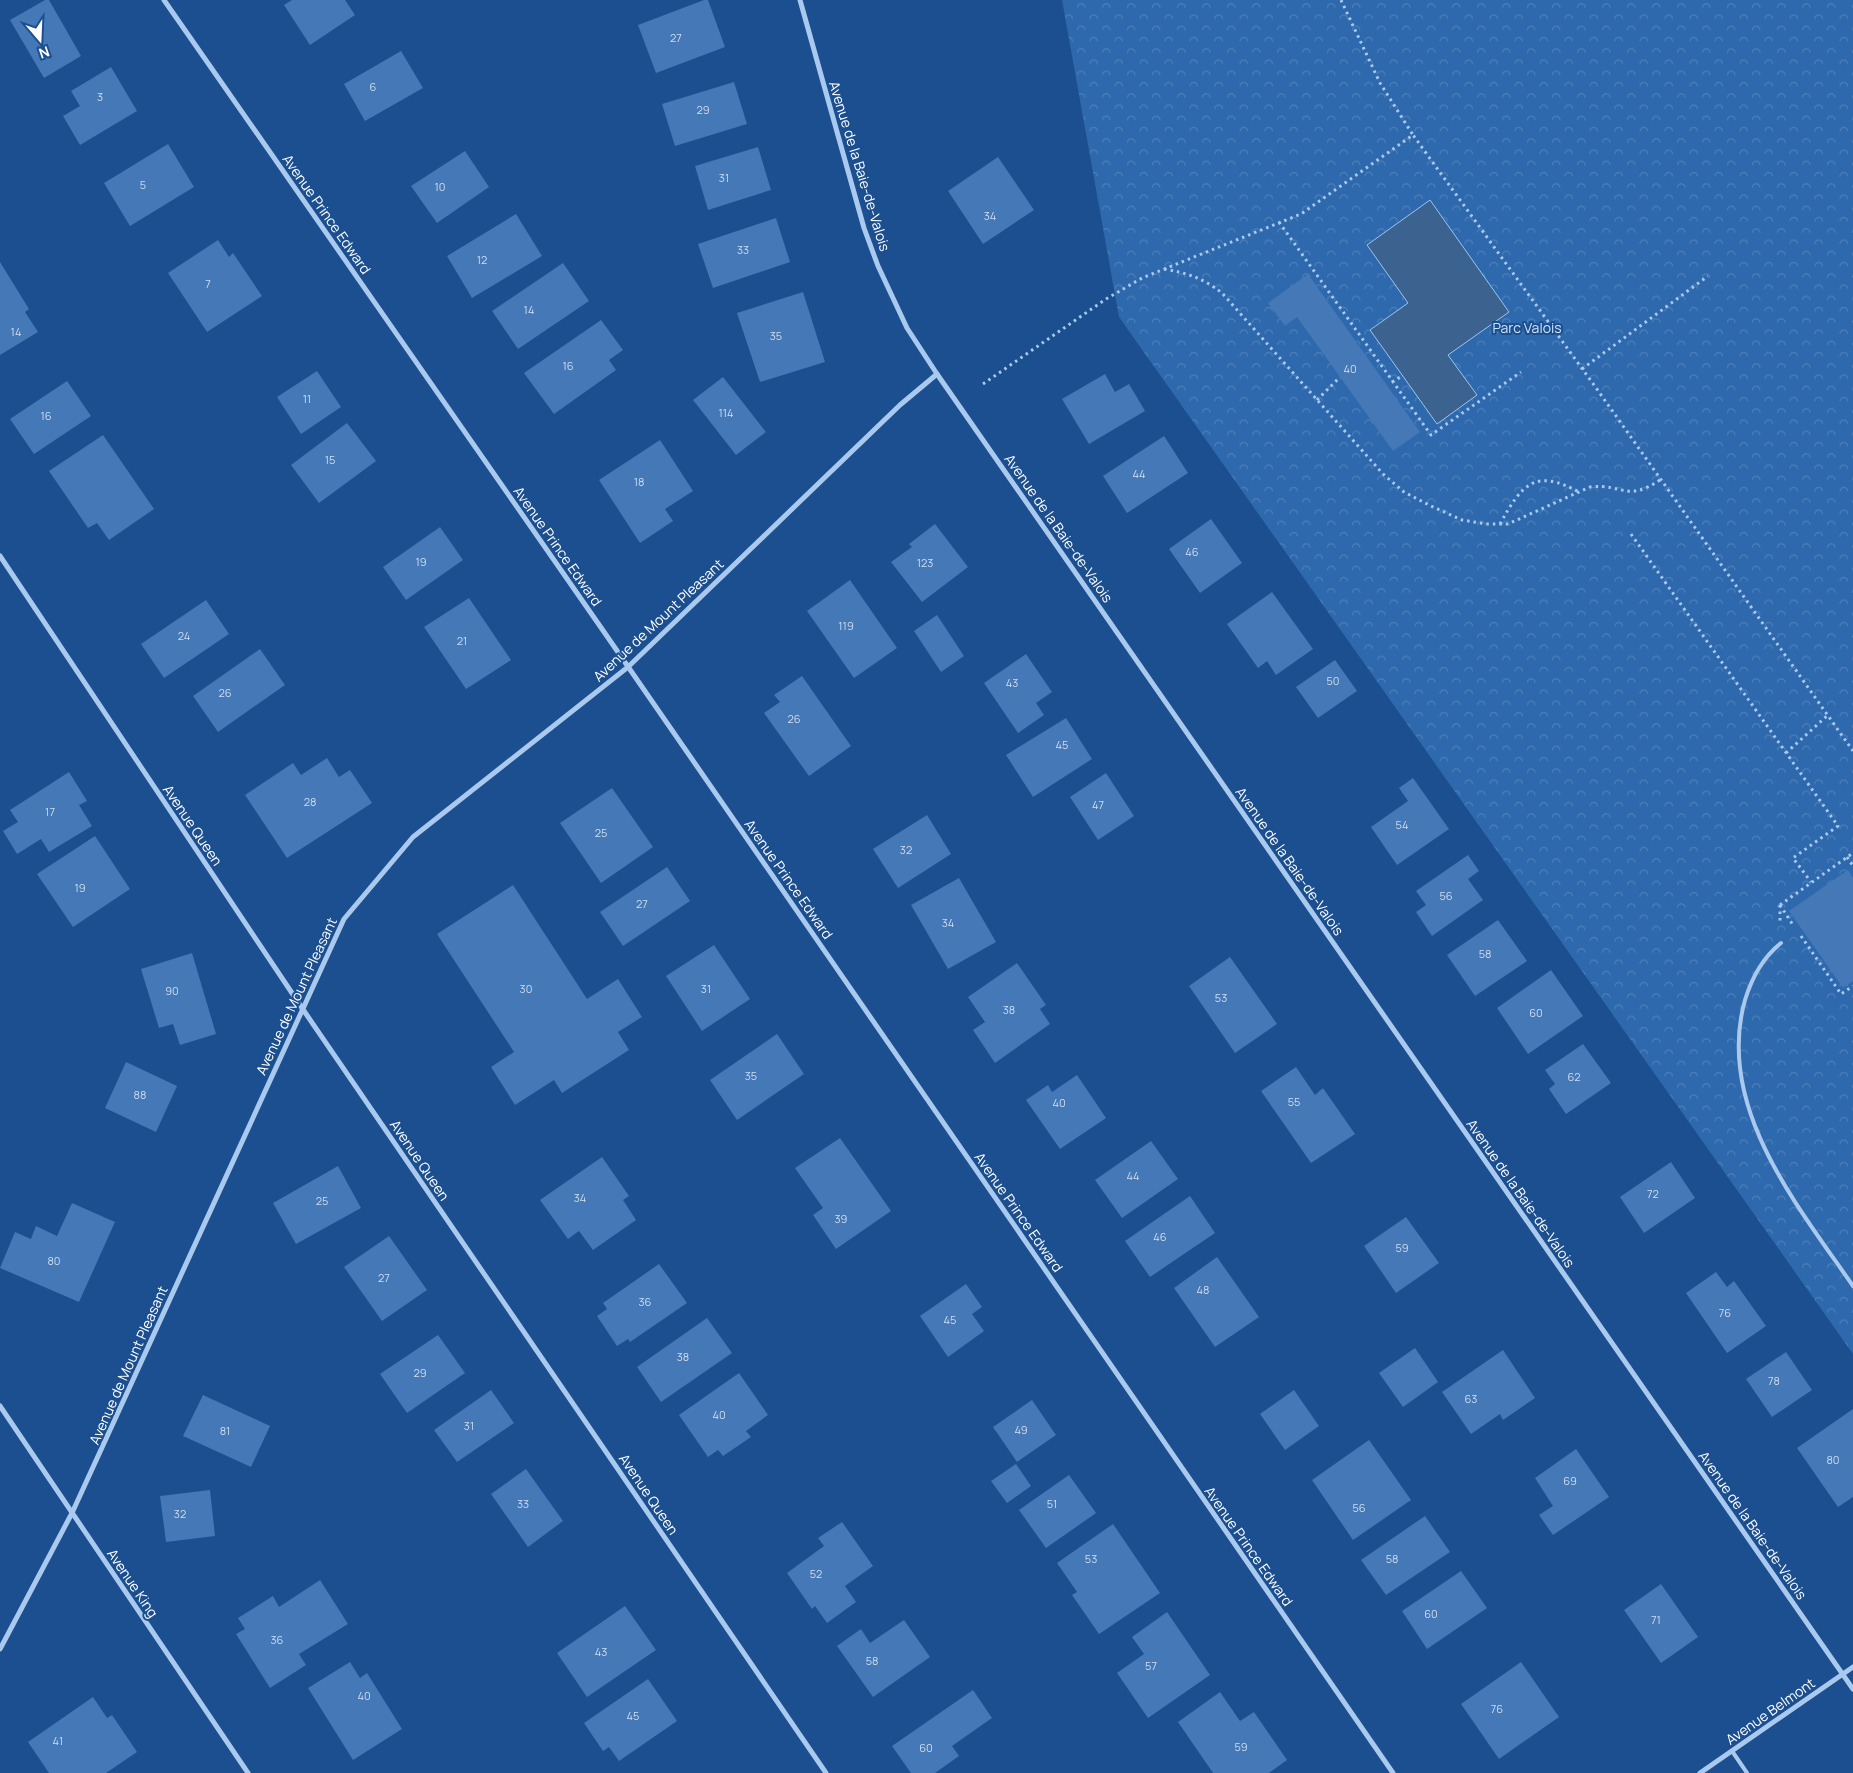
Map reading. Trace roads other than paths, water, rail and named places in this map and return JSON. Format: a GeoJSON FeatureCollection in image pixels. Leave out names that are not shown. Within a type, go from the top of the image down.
{"type":"FeatureCollection","features":[{"type":"Feature","properties":{"kind":"street","name":"Avenue Prince Edward"},"geometry":{"type":"LineString","coordinates":[[164,0],[1393,1773]]}},
{"type":"Feature","properties":{"kind":"street","name":"Avenue de la Baie-de-Valois"},"geometry":{"type":"LineString","coordinates":[[800,0],[864,228],[878,266],[908,328],[937,374],[1853,1689]]}},
{"type":"Feature","properties":{"kind":"street","name":"Avenue de Mount Pleasant"},"geometry":{"type":"LineString","coordinates":[[0,1650],[72,1514],[344,919],[413,837],[628,667],[900,405],[937,374]]}},
{"type":"Feature","properties":{"kind":"street","name":"Avenue Queen"},"geometry":{"type":"LineString","coordinates":[[0,556],[302,1008],[826,1773]]}},
{"type":"Feature","properties":{"kind":"street","name":"Avenue King"},"geometry":{"type":"LineString","coordinates":[[0,1406],[248,1773]]}},
{"type":"Feature","properties":{"kind":"street","name":"Avenue Belmont"},"geometry":{"type":"LineString","coordinates":[[1700,1773],[1853,1667]]}},
{"type":"Feature","properties":{"kind":"lane"},"geometry":{"type":"LineString","coordinates":[[1781,943],[1765,959],[1752,977],[1742,1010],[1738,1047],[1744,1093],[1762,1144],[1805,1216],[1853,1286]]}},
{"type":"Feature","properties":{"kind":"lane"},"geometry":{"type":"LineString","coordinates":[[1732,1751],[1747,1773]]}},
{"type":"Feature","properties":{"kind":"park label","name":"Parc Valois"},"geometry":{"type":"Point","coordinates":[1527,327]}}]}
